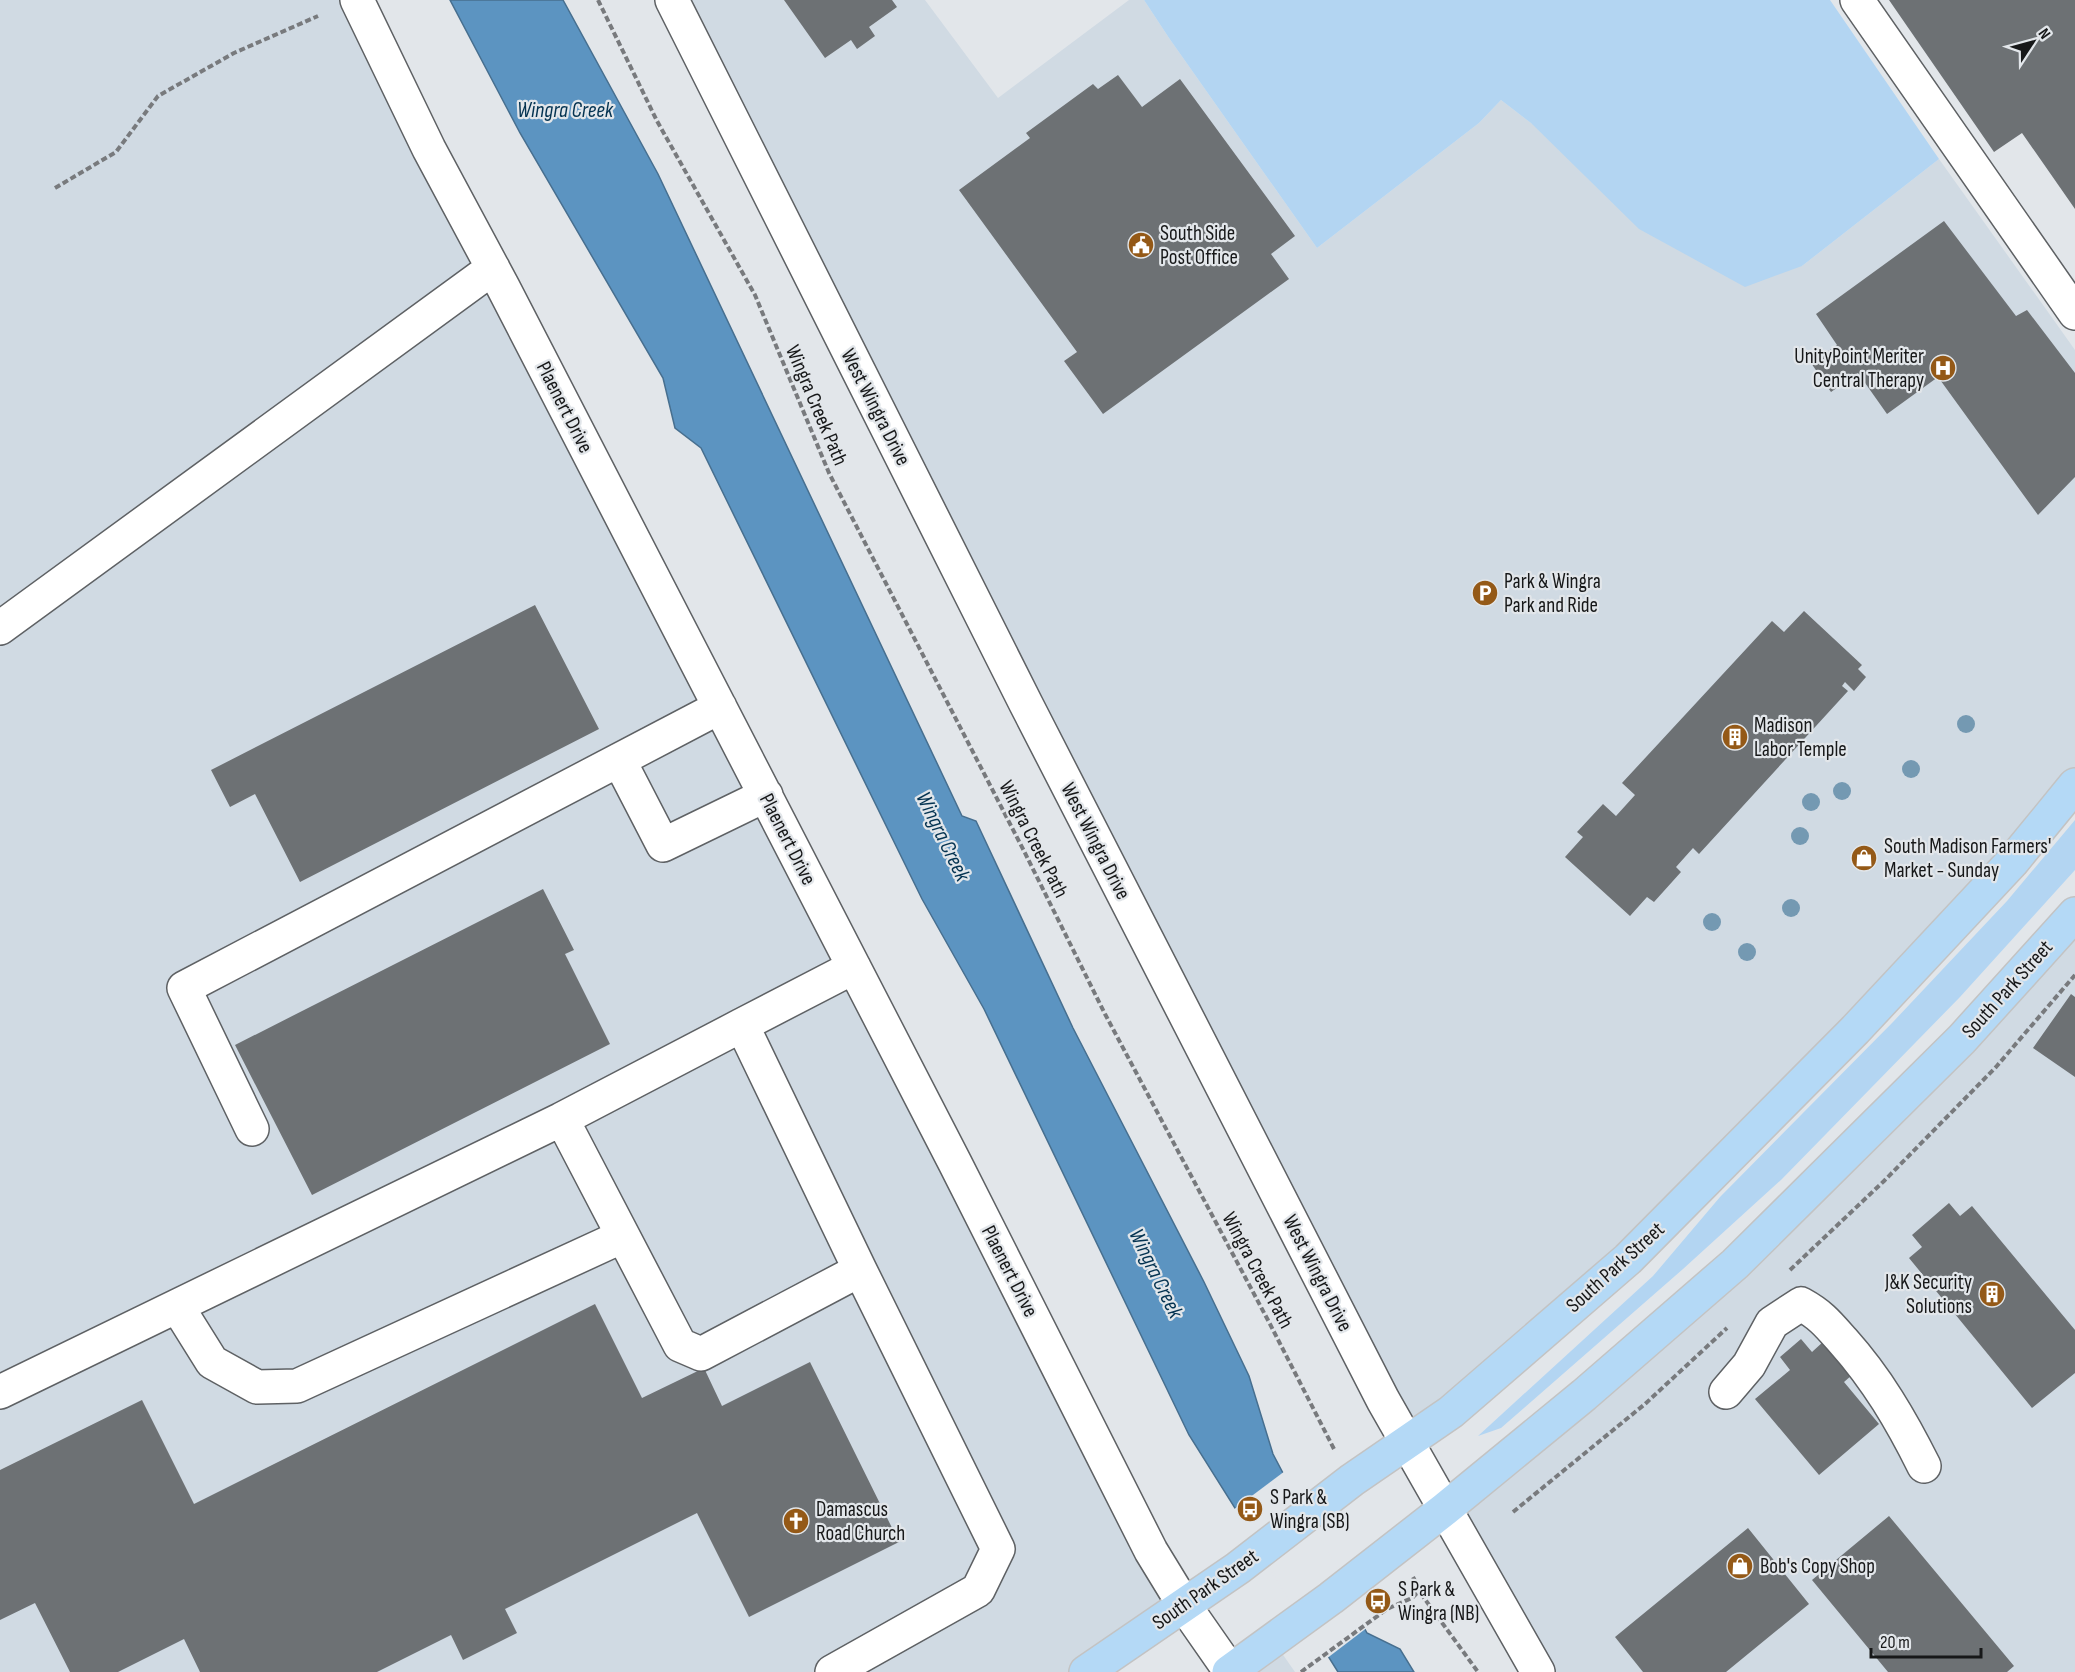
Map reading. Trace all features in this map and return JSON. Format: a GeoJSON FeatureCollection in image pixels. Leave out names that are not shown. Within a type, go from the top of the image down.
{"type":"FeatureCollection","features":[{"type":"Feature","properties":{"kind":"main road","name":"South Park Street"},"geometry":{"type":"LineString","coordinates":[[1086,1672],[1238,1568],[1352,1480],[1451,1412],[1628,1259],[1855,1030],[2012,862],[2075,786]]}},
{"type":"Feature","properties":{"kind":"main road","name":"South Park Street"},"geometry":{"type":"LineString","coordinates":[[1230,1672],[1445,1509],[1584,1395],[1735,1264],[1962,1039],[2075,914]]}},
{"type":"Feature","properties":{"kind":"street","name":"Plaenert Drive"},"geometry":{"type":"LineString","coordinates":[[357,0],[429,149],[493,267],[766,795],[955,1163],[1150,1551],[1230,1672]]}},
{"type":"Feature","properties":{"kind":"street","name":"West Wingra Drive"},"geometry":{"type":"LineString","coordinates":[[672,0],[1026,704],[1377,1390],[1539,1672]]}},
{"type":"Feature","properties":{"kind":"street"},"geometry":{"type":"LineString","coordinates":[[1857,0],[2075,313]]}},
{"type":"Feature","properties":{"kind":"street"},"geometry":{"type":"LineString","coordinates":[[0,628],[493,267]]}},
{"type":"Feature","properties":{"kind":"street"},"geometry":{"type":"LineString","coordinates":[[252,1129],[184,988],[720,707]]}},
{"type":"Feature","properties":{"kind":"street"},"geometry":{"type":"LineString","coordinates":[[619,760],[663,845],[766,795]]}},
{"type":"Feature","properties":{"kind":"street"},"geometry":{"type":"LineString","coordinates":[[0,1392],[561,1119],[854,967]]}},
{"type":"Feature","properties":{"kind":"street"},"geometry":{"type":"LineString","coordinates":[[742,1025],[998,1549],[978,1590],[832,1672]]}},
{"type":"Feature","properties":{"kind":"street"},"geometry":{"type":"LineString","coordinates":[[561,1119],[680,1345],[701,1354],[860,1270]]}},
{"type":"Feature","properties":{"kind":"street"},"geometry":{"type":"LineString","coordinates":[[177,1306],[212,1362],[257,1387],[297,1386],[623,1236]]}},
{"type":"Feature","properties":{"kind":"street"},"geometry":{"type":"LineString","coordinates":[[1726,1392],[1749,1365],[1772,1323],[1801,1304],[1817,1312],[1875,1381],[1899,1417],[1924,1466]]}},
{"type":"Feature","properties":{"kind":"path","name":"Wingra Creek Path"},"geometry":{"type":"LineString","coordinates":[[598,0],[657,121],[755,296],[829,473],[1019,840],[1105,1014],[1270,1324],[1327,1437],[1352,1480]]}},
{"type":"Feature","properties":{"kind":"path"},"geometry":{"type":"LineString","coordinates":[[55,188],[116,152],[158,96],[234,53],[318,16]]}},
{"type":"Feature","properties":{"kind":"path"},"geometry":{"type":"LineString","coordinates":[[1789,1271],[1884,1181],[1996,1067],[2075,975]]}},
{"type":"Feature","properties":{"kind":"path"},"geometry":{"type":"LineString","coordinates":[[1513,1512],[1636,1411],[1730,1325]]}},
{"type":"Feature","properties":{"kind":"path"},"geometry":{"type":"LineString","coordinates":[[1395,1548],[1420,1590],[1478,1672]]}},
{"type":"Feature","properties":{"kind":"path"},"geometry":{"type":"LineString","coordinates":[[1301,1672],[1387,1609],[1412,1598],[1420,1590]]}},
{"type":"Feature","properties":{"kind":"shaded area"},"geometry":{"type":"Polygon","coordinates":[[[0,0],[357,0],[1184,1605],[1086,1672],[0,1672],[0,0]]]}},
{"type":"Feature","properties":{"kind":"shaded area"},"geometry":{"type":"Polygon","coordinates":[[[672,0],[925,0],[998,98],[1129,0],[1144,0],[1317,248],[1479,123],[1501,100],[1531,123],[1802,266],[1939,159],[2075,350],[2075,785],[1855,1030],[1407,1443],[672,0]]]}},
{"type":"Feature","properties":{"kind":"shaded area"},"geometry":{"type":"Polygon","coordinates":[[[1144,0],[1830,0],[1939,159],[1802,266],[1745,287],[1639,229],[1531,123],[1501,100],[1479,123],[1317,248],[1144,0]]]}},
{"type":"Feature","properties":{"kind":"shaded area"},"geometry":{"type":"Polygon","coordinates":[[[2075,820],[2075,870],[1960,997],[1782,1179],[1501,1428],[1478,1436],[1653,1276],[1720,1197],[1893,1022],[2007,901],[2075,820]]]}},
{"type":"Feature","properties":{"kind":"shaded area"},"geometry":{"type":"Polygon","coordinates":[[[2075,914],[2075,1672],[1538,1672],[1445,1509],[1584,1395],[2075,914]]]}},
{"type":"Feature","properties":{"kind":"shaded area"},"geometry":{"type":"Polygon","coordinates":[[[1279,1649],[1295,1672],[1229,1672],[1279,1649]]]}},
{"type":"Feature","properties":{"kind":"water","name":"Wingra Creek"},"geometry":{"type":"Polygon","coordinates":[[[450,0],[563,0],[658,174],[962,816],[976,821],[1073,1028],[1204,1282],[1249,1376],[1273,1454],[1367,1633],[1400,1649],[1414,1672],[1338,1672],[1189,1435],[984,1009],[922,899],[701,448],[675,428],[663,378],[520,133],[450,0]]]}},
{"type":"Feature","properties":{"kind":"pier"},"geometry":{"type":"Polygon","coordinates":[[[1285,1471],[1368,1627],[1326,1659],[1233,1510],[1285,1471]]]}},
{"type":"Feature","properties":{"kind":"building"},"geometry":{"type":"Polygon","coordinates":[[[784,0],[892,0],[897,7],[869,27],[875,36],[857,49],[851,40],[825,58],[784,0]]]}},
{"type":"Feature","properties":{"kind":"building"},"geometry":{"type":"Polygon","coordinates":[[[1889,0],[2075,0],[2075,209],[2022,133],[1994,152],[1889,0]]]}},
{"type":"Feature","properties":{"kind":"building","name":"South Side Post Office"},"geometry":{"type":"Polygon","coordinates":[[[1118,75],[1142,107],[1180,79],[1295,236],[1271,254],[1289,279],[1103,414],[1064,361],[1077,352],[959,190],[1030,138],[1026,133],[1093,84],[1098,89],[1118,75]]]}},
{"type":"Feature","properties":{"kind":"building","name":"UnityPoint Meriter Central Therapy"},"geometry":{"type":"Polygon","coordinates":[[[1944,221],[2016,316],[2027,310],[2075,373],[2075,477],[2038,515],[1938,377],[1887,414],[1858,373],[1831,392],[1811,363],[1837,345],[1816,314],[1944,221]]]}},
{"type":"Feature","properties":{"kind":"building"},"geometry":{"type":"Polygon","coordinates":[[[535,605],[599,729],[300,882],[255,794],[230,807],[211,770],[535,605]]]}},
{"type":"Feature","properties":{"kind":"building","name":"Madison Labor Temple"},"geometry":{"type":"Polygon","coordinates":[[[1804,611],[1862,665],[1858,669],[1866,677],[1854,691],[1845,682],[1842,686],[1848,691],[1699,854],[1693,848],[1676,867],[1681,872],[1654,902],[1647,897],[1630,916],[1565,857],[1583,837],[1577,832],[1603,804],[1616,816],[1635,795],[1622,783],[1772,621],[1784,632],[1804,611]]]}},
{"type":"Feature","properties":{"kind":"building"},"geometry":{"type":"Polygon","coordinates":[[[543,889],[574,950],[565,954],[610,1044],[312,1195],[235,1045],[543,889]]]}},
{"type":"Feature","properties":{"kind":"building"},"geometry":{"type":"Polygon","coordinates":[[[2071,994],[2075,997],[2075,1077],[2033,1048],[2071,994]]]}},
{"type":"Feature","properties":{"kind":"building","name":"J&K Security Solutions"},"geometry":{"type":"Polygon","coordinates":[[[1949,1203],[1960,1216],[1972,1206],[2075,1330],[2075,1373],[2032,1408],[1909,1258],[1922,1247],[1912,1235],[1949,1203]]]}},
{"type":"Feature","properties":{"kind":"building"},"geometry":{"type":"Polygon","coordinates":[[[595,1304],[642,1398],[704,1368],[722,1406],[810,1362],[899,1542],[749,1617],[697,1513],[505,1609],[517,1633],[463,1660],[451,1635],[377,1672],[200,1672],[184,1639],[118,1672],[70,1672],[35,1603],[0,1620],[0,1470],[142,1400],[194,1504],[595,1304]]]}},
{"type":"Feature","properties":{"kind":"building"},"geometry":{"type":"Polygon","coordinates":[[[1801,1339],[1812,1352],[1824,1341],[1852,1375],[1844,1382],[1879,1424],[1819,1475],[1755,1399],[1790,1370],[1780,1357],[1801,1339]]]}},
{"type":"Feature","properties":{"kind":"building"},"geometry":{"type":"Polygon","coordinates":[[[1889,1516],[2014,1666],[2007,1672],[1888,1672],[1812,1580],[1889,1516]]]}},
{"type":"Feature","properties":{"kind":"building","name":"Bob's Copy Shop"},"geometry":{"type":"Polygon","coordinates":[[[1748,1528],[1809,1604],[1726,1672],[1643,1672],[1615,1637],[1748,1528]]]}},
{"type":"Feature","properties":{"kind":"place","name":"South Side Post Office"},"geometry":{"type":"Point","coordinates":[1141,245]}},
{"type":"Feature","properties":{"kind":"place","name":"UnityPoint Meriter Central Therapy"},"geometry":{"type":"Point","coordinates":[1943,368]}},
{"type":"Feature","properties":{"kind":"place","name":"Park & Wingra Park and Ride"},"geometry":{"type":"Point","coordinates":[1485,593]}},
{"type":"Feature","properties":{"kind":"place","name":"Madison Labor Temple"},"geometry":{"type":"Point","coordinates":[1735,737]}},
{"type":"Feature","properties":{"kind":"place","name":"South Madison Farmers' Market - Sunday"},"geometry":{"type":"Point","coordinates":[1864,858]}},
{"type":"Feature","properties":{"kind":"place","name":"J&K Security Solutions"},"geometry":{"type":"Point","coordinates":[1992,1294]}},
{"type":"Feature","properties":{"kind":"place","name":"S Park & Wingra (SB)"},"geometry":{"type":"Point","coordinates":[1250,1509]}},
{"type":"Feature","properties":{"kind":"place","name":"Damascus Road Church"},"geometry":{"type":"Point","coordinates":[796,1521]}},
{"type":"Feature","properties":{"kind":"place","name":"Bob's Copy Shop"},"geometry":{"type":"Point","coordinates":[1740,1566]}},
{"type":"Feature","properties":{"kind":"place","name":"S Park & Wingra (NB)"},"geometry":{"type":"Point","coordinates":[1378,1601]}}]}
